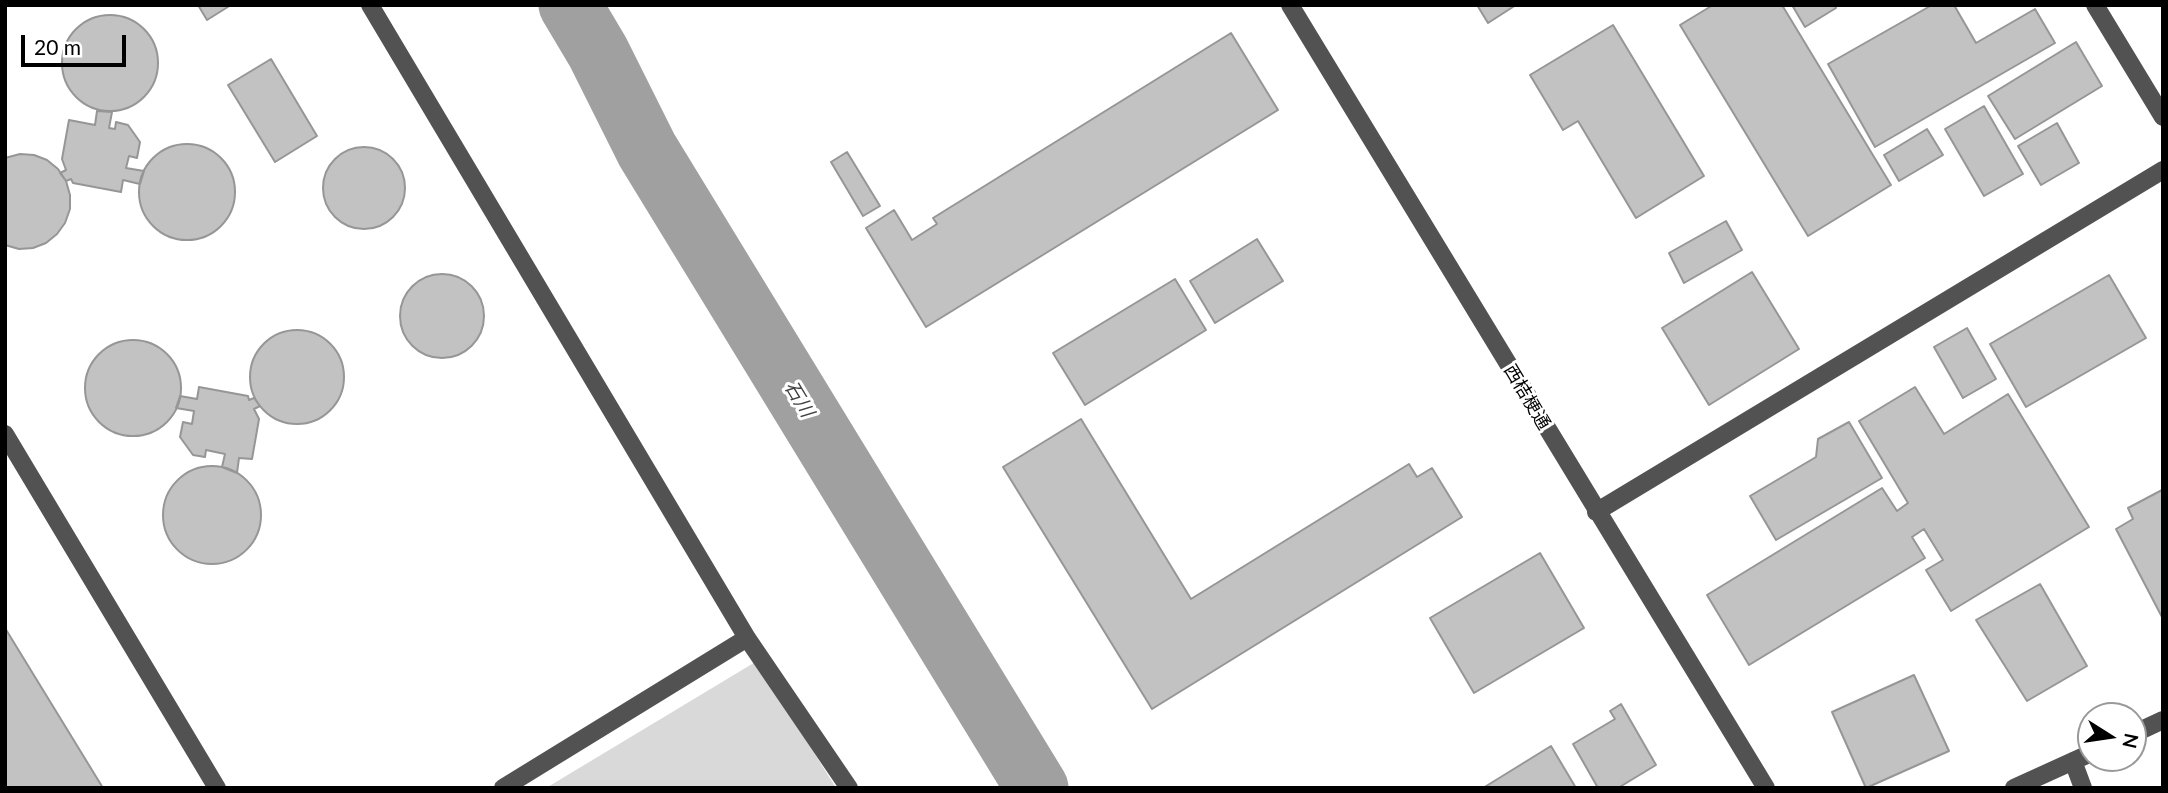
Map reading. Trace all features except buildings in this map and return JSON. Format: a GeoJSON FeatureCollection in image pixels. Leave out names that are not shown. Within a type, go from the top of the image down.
{"type":"FeatureCollection","features":[{"type":"Feature","properties":{"kind":"street"},"geometry":{"type":"LineString","coordinates":[[370,5],[747,638],[849,788]]}},
{"type":"Feature","properties":{"kind":"street","name":"西桔梗通"},"geometry":{"type":"LineString","coordinates":[[1290,5],[1766,788]]}},
{"type":"Feature","properties":{"kind":"street"},"geometry":{"type":"LineString","coordinates":[[2095,5],[2163,117]]}},
{"type":"Feature","properties":{"kind":"street"},"geometry":{"type":"LineString","coordinates":[[1596,512],[2163,170]]}},
{"type":"Feature","properties":{"kind":"street"},"geometry":{"type":"LineString","coordinates":[[5,434],[217,788]]}},
{"type":"Feature","properties":{"kind":"street"},"geometry":{"type":"LineString","coordinates":[[503,788],[747,638]]}},
{"type":"Feature","properties":{"kind":"street"},"geometry":{"type":"LineString","coordinates":[[2147,727],[2163,720]]}},
{"type":"Feature","properties":{"kind":"street"},"geometry":{"type":"LineString","coordinates":[[2014,788],[2077,759]]}},
{"type":"Feature","properties":{"kind":"street"},"geometry":{"type":"LineString","coordinates":[[2073,761],[2083,788]]}},
{"type":"Feature","properties":{"kind":"shaded area"},"geometry":{"type":"Polygon","coordinates":[[[757,661],[836,788],[546,788],[757,661]]]}},
{"type":"Feature","properties":{"kind":"waterway","name":"石川"},"geometry":{"type":"LineString","coordinates":[[570,5],[598,52],[647,150],[1037,788]]}}]}
